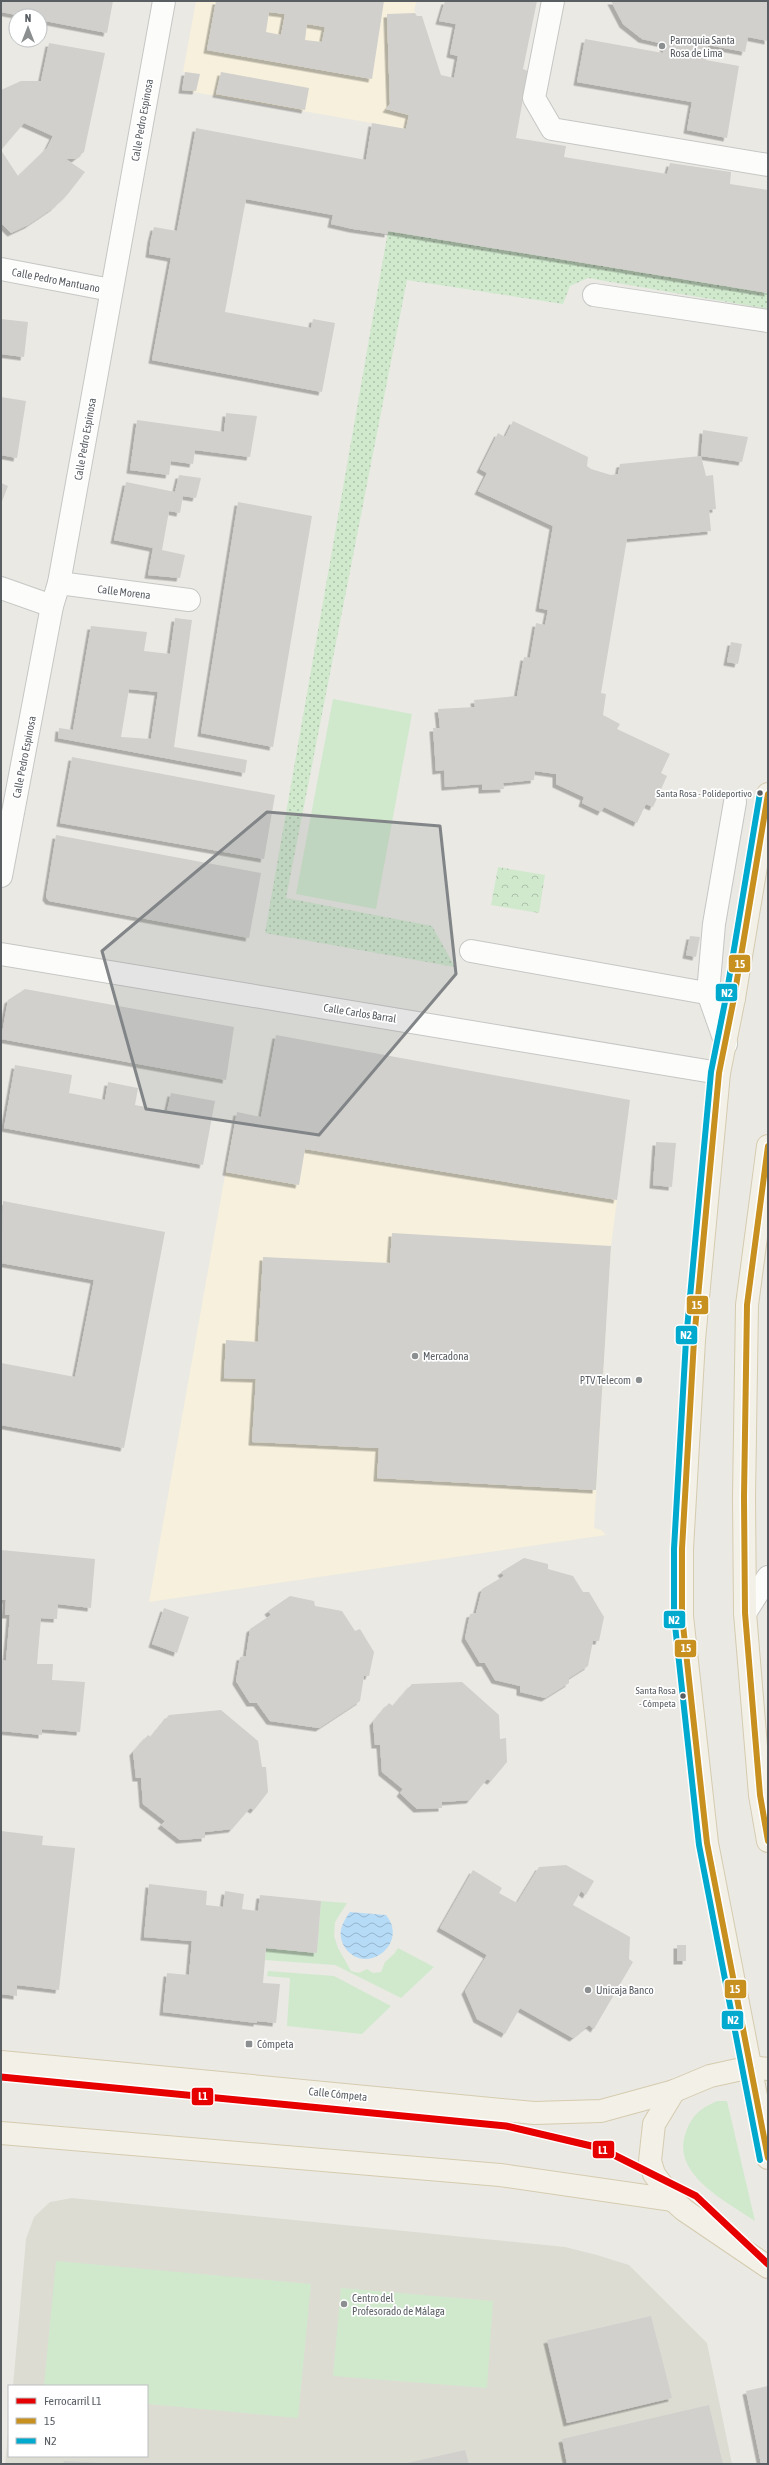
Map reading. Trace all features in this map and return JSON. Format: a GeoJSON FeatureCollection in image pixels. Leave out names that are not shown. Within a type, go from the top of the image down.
{"type":"FeatureCollection","features":[{"type":"Feature","properties":{"kind":"main road"},"geometry":{"type":"LineString","coordinates":[[768,794],[726,1044],[719,1073],[694,1340],[682,1549],[682,1616],[707,1843],[759,2068],[768,2158]]}},
{"type":"Feature","properties":{"kind":"main road"},"geometry":{"type":"LineString","coordinates":[[768,1146],[747,1305],[745,1613],[760,1795],[768,1841]]}},
{"type":"Feature","properties":{"kind":"main road","name":"Calle Cómpeta"},"geometry":{"type":"LineString","coordinates":[[1,2062],[534,2113],[601,2111],[674,2091],[710,2076],[759,2068]]}},
{"type":"Feature","properties":{"kind":"main road"},"geometry":{"type":"LineString","coordinates":[[674,2091],[654,2124],[650,2161],[654,2174],[673,2200],[709,2228],[768,2267]]}},
{"type":"Feature","properties":{"kind":"main road"},"geometry":{"type":"LineString","coordinates":[[1,2133],[500,2175],[673,2200]]}},
{"type":"Feature","properties":{"kind":"street","name":"Calle Pedro Espinosa"},"geometry":{"type":"LineString","coordinates":[[1,876],[52,606],[59,583],[164,1]]}},
{"type":"Feature","properties":{"kind":"street"},"geometry":{"type":"LineString","coordinates":[[553,1],[534,98],[552,129],[768,165]]}},
{"type":"Feature","properties":{"kind":"street","name":"Calle Pedro Mantuano"},"geometry":{"type":"LineString","coordinates":[[1,269],[111,290]]}},
{"type":"Feature","properties":{"kind":"street"},"geometry":{"type":"LineString","coordinates":[[594,295],[768,321]]}},
{"type":"Feature","properties":{"kind":"street","name":"Calle Morena"},"geometry":{"type":"LineString","coordinates":[[59,583],[189,600]]}},
{"type":"Feature","properties":{"kind":"street"},"geometry":{"type":"LineString","coordinates":[[1,588],[52,606]]}},
{"type":"Feature","properties":{"kind":"street"},"geometry":{"type":"LineString","coordinates":[[726,1044],[708,993],[714,924],[735,802]]}},
{"type":"Feature","properties":{"kind":"street"},"geometry":{"type":"LineString","coordinates":[[471,951],[734,998]]}},
{"type":"Feature","properties":{"kind":"street","name":"Calle Carlos Barral"},"geometry":{"type":"LineString","coordinates":[[1,954],[719,1073]]}},
{"type":"Feature","properties":{"kind":"street"},"geometry":{"type":"LineString","coordinates":[[745,1613],[768,1577]]}},
{"type":"Feature","properties":{"kind":"highlighted area"},"geometry":{"type":"Polygon","coordinates":[[[267,812],[440,826],[456,974],[319,1135],[146,1109],[102,951],[267,812]]]}},
{"type":"Feature","properties":{"kind":"shaded area"},"geometry":{"type":"Polygon","coordinates":[[[196,1],[417,1],[414,10],[417,16],[422,16],[441,75],[406,129],[182,90],[185,72],[183,72],[196,1]]]}},
{"type":"Feature","properties":{"kind":"shaded area"},"geometry":{"type":"Polygon","coordinates":[[[232,1136],[617,1200],[611,1246],[594,1528],[601,1530],[606,1535],[149,1602],[232,1136]]]}},
{"type":"Feature","properties":{"kind":"shaded area","name":"Centro del Profesorado de Málaga"},"geometry":{"type":"Polygon","coordinates":[[[72,2198],[565,2247],[629,2265],[707,2343],[732,2464],[5,2464],[8,2435],[8,2457],[148,2457],[148,2385],[13,2385],[26,2239],[34,2217],[50,2202],[72,2198]]]}},
{"type":"Feature","properties":{"kind":"green space"},"geometry":{"type":"Polygon","coordinates":[[[388,231],[768,293],[768,309],[588,278],[570,286],[563,304],[407,280],[286,898],[432,926],[455,967],[265,933],[388,231]]]}},
{"type":"Feature","properties":{"kind":"green space"},"geometry":{"type":"Polygon","coordinates":[[[333,699],[412,714],[376,909],[296,894],[333,699]]]}},
{"type":"Feature","properties":{"kind":"green space"},"geometry":{"type":"Polygon","coordinates":[[[498,867],[545,875],[539,913],[491,905],[498,867]]]}},
{"type":"Feature","properties":{"kind":"green space"},"geometry":{"type":"Polygon","coordinates":[[[321,1901],[347,1903],[335,1922],[334,1936],[338,1948],[351,1971],[359,1973],[367,1969],[373,1973],[381,1972],[385,1962],[398,1948],[434,1967],[401,1998],[335,1965],[265,1960],[266,1948],[317,1953],[321,1901]]]}},
{"type":"Feature","properties":{"kind":"green space"},"geometry":{"type":"Polygon","coordinates":[[[268,1971],[334,1976],[391,2006],[362,2034],[287,2026],[290,1978],[267,1976],[268,1971]]]}},
{"type":"Feature","properties":{"kind":"green space"},"geometry":{"type":"Polygon","coordinates":[[[717,2101],[727,2101],[755,2221],[730,2205],[704,2185],[693,2173],[686,2161],[683,2147],[688,2126],[694,2117],[706,2106],[717,2101]]]}},
{"type":"Feature","properties":{"kind":"green space"},"geometry":{"type":"Polygon","coordinates":[[[56,2261],[311,2284],[298,2418],[148,2404],[148,2385],[44,2385],[56,2261]]]}},
{"type":"Feature","properties":{"kind":"green space"},"geometry":{"type":"Polygon","coordinates":[[[341,2288],[493,2301],[487,2388],[333,2376],[341,2288]]]}},
{"type":"Feature","properties":{"kind":"water"},"geometry":{"type":"Polygon","coordinates":[[[350,1912],[386,1915],[392,1926],[392,1937],[389,1946],[382,1953],[372,1958],[362,1959],[353,1955],[344,1946],[341,1937],[341,1928],[350,1912]]]}},
{"type":"Feature","properties":{"kind":"building"},"geometry":{"type":"Polygon","coordinates":[[[1,1],[113,1],[107,33],[48,22],[48,8],[8,8],[8,13],[1,12],[1,1]]]}},
{"type":"Feature","properties":{"kind":"building"},"geometry":{"type":"Polygon","coordinates":[[[216,1],[384,1],[372,79],[207,50],[216,1]],[[269,12],[266,32],[281,35],[285,14],[269,12]],[[307,24],[305,40],[322,42],[325,27],[307,24]]]}},
{"type":"Feature","properties":{"kind":"building"},"geometry":{"type":"Polygon","coordinates":[[[445,1],[537,1],[523,69],[528,71],[516,138],[566,146],[564,157],[667,174],[670,163],[731,172],[730,184],[768,190],[768,293],[388,231],[388,234],[353,229],[331,224],[333,215],[246,199],[225,312],[311,328],[313,319],[335,323],[322,392],[152,360],[171,258],[149,254],[151,239],[154,227],[177,231],[196,128],[366,160],[372,123],[406,129],[409,115],[386,109],[390,104],[387,14],[415,13],[417,16],[422,16],[441,75],[454,78],[458,56],[450,54],[456,24],[439,21],[445,1]]]}},
{"type":"Feature","properties":{"kind":"building"},"geometry":{"type":"Polygon","coordinates":[[[611,1],[768,1],[768,41],[748,37],[745,52],[708,45],[706,60],[739,66],[727,138],[687,130],[692,102],[577,82],[585,39],[663,53],[664,44],[642,39],[623,24],[611,1]]]}},
{"type":"Feature","properties":{"kind":"building"},"geometry":{"type":"Polygon","coordinates":[[[49,43],[105,53],[84,152],[75,159],[66,159],[85,172],[67,195],[53,208],[28,225],[11,233],[1,223],[1,90],[21,81],[41,81],[49,43]],[[24,123],[1,150],[18,176],[47,148],[53,136],[24,123]]]}},
{"type":"Feature","properties":{"kind":"building"},"geometry":{"type":"Polygon","coordinates":[[[185,72],[200,74],[196,91],[182,90],[185,72]]]}},
{"type":"Feature","properties":{"kind":"building"},"geometry":{"type":"Polygon","coordinates":[[[221,72],[309,88],[305,110],[216,94],[221,72]]]}},
{"type":"Feature","properties":{"kind":"building"},"geometry":{"type":"Polygon","coordinates":[[[1,319],[28,322],[24,357],[1,354],[1,319]]]}},
{"type":"Feature","properties":{"kind":"building"},"geometry":{"type":"Polygon","coordinates":[[[1,397],[26,401],[17,458],[1,455],[1,397]]]}},
{"type":"Feature","properties":{"kind":"building"},"geometry":{"type":"Polygon","coordinates":[[[226,413],[257,416],[250,457],[195,450],[193,464],[171,461],[169,475],[130,470],[137,420],[224,432],[226,413]]]}},
{"type":"Feature","properties":{"kind":"building"},"geometry":{"type":"Polygon","coordinates":[[[513,421],[588,457],[587,466],[591,469],[611,475],[618,474],[620,464],[701,456],[706,476],[713,475],[716,509],[709,510],[711,531],[627,539],[601,693],[606,694],[603,715],[620,724],[617,729],[670,754],[661,773],[667,776],[653,807],[646,804],[637,823],[604,807],[601,812],[582,803],[584,797],[556,784],[556,774],[535,771],[534,780],[503,783],[504,789],[482,790],[482,784],[445,787],[444,770],[436,771],[433,728],[440,728],[438,709],[475,707],[474,700],[517,696],[524,657],[530,658],[536,623],[545,625],[548,610],[539,608],[553,526],[478,491],[487,473],[480,469],[498,433],[505,437],[513,421]]]}},
{"type":"Feature","properties":{"kind":"building"},"geometry":{"type":"Polygon","coordinates":[[[703,430],[748,437],[742,462],[701,456],[703,430]]]}},
{"type":"Feature","properties":{"kind":"building"},"geometry":{"type":"Polygon","coordinates":[[[179,475],[201,478],[196,498],[183,496],[180,513],[169,511],[162,550],[185,555],[180,578],[148,575],[153,548],[114,540],[126,482],[175,492],[179,475]]]}},
{"type":"Feature","properties":{"kind":"building"},"geometry":{"type":"Polygon","coordinates":[[[1,483],[8,486],[1,504],[1,483]]]}},
{"type":"Feature","properties":{"kind":"building"},"geometry":{"type":"Polygon","coordinates":[[[238,502],[312,516],[273,747],[201,733],[238,502]]]}},
{"type":"Feature","properties":{"kind":"building"},"geometry":{"type":"Polygon","coordinates":[[[175,618],[192,620],[174,747],[247,760],[245,773],[58,738],[59,728],[73,730],[91,626],[147,632],[144,651],[170,654],[175,618]],[[129,689],[121,737],[151,739],[158,692],[129,689]]]}},
{"type":"Feature","properties":{"kind":"building"},"geometry":{"type":"Polygon","coordinates":[[[731,642],[742,644],[738,664],[727,662],[731,642]]]}},
{"type":"Feature","properties":{"kind":"building"},"geometry":{"type":"Polygon","coordinates":[[[72,757],[275,795],[264,859],[60,823],[72,757]]]}},
{"type":"Feature","properties":{"kind":"building"},"geometry":{"type":"Polygon","coordinates":[[[56,835],[261,873],[249,938],[49,901],[46,897],[56,835]]]}},
{"type":"Feature","properties":{"kind":"building"},"geometry":{"type":"Polygon","coordinates":[[[690,936],[700,937],[696,957],[686,955],[690,936]]]}},
{"type":"Feature","properties":{"kind":"building"},"geometry":{"type":"Polygon","coordinates":[[[25,989],[234,1027],[226,1080],[1,1039],[8,1000],[25,989]]]}},
{"type":"Feature","properties":{"kind":"building"},"geometry":{"type":"Polygon","coordinates":[[[276,1035],[630,1100],[617,1200],[305,1149],[299,1185],[226,1172],[237,1112],[261,1117],[276,1035]]]}},
{"type":"Feature","properties":{"kind":"building"},"geometry":{"type":"Polygon","coordinates":[[[15,1065],[72,1075],[69,1093],[105,1100],[108,1082],[138,1088],[135,1105],[167,1111],[171,1093],[215,1101],[203,1165],[4,1128],[15,1065]]]}},
{"type":"Feature","properties":{"kind":"building"},"geometry":{"type":"Polygon","coordinates":[[[656,1142],[676,1143],[672,1187],[653,1185],[656,1142]]]}},
{"type":"Feature","properties":{"kind":"building"},"geometry":{"type":"Polygon","coordinates":[[[3,1201],[165,1232],[124,1448],[1,1425],[1,1363],[75,1377],[94,1280],[1,1263],[3,1201]]]}},
{"type":"Feature","properties":{"kind":"building","name":"Mercadona"},"geometry":{"type":"Polygon","coordinates":[[[392,1233],[611,1246],[596,1490],[377,1478],[379,1448],[252,1442],[256,1379],[224,1378],[226,1340],[258,1342],[263,1257],[390,1263],[392,1233]]]}},
{"type":"Feature","properties":{"kind":"building"},"geometry":{"type":"Polygon","coordinates":[[[1,1550],[95,1559],[91,1608],[58,1604],[57,1619],[41,1618],[37,1664],[53,1664],[52,1680],[85,1682],[80,1732],[42,1729],[42,1735],[1,1731],[1,1660],[6,1661],[10,1615],[5,1615],[6,1600],[1,1600],[1,1550]]]}},
{"type":"Feature","properties":{"kind":"building"},"geometry":{"type":"Polygon","coordinates":[[[524,1558],[548,1564],[548,1569],[573,1576],[583,1592],[589,1592],[604,1617],[599,1641],[593,1641],[588,1666],[569,1678],[569,1683],[545,1698],[520,1692],[520,1686],[495,1680],[485,1663],[480,1663],[465,1638],[470,1614],[476,1613],[482,1589],[504,1576],[501,1572],[524,1558]]]}},
{"type":"Feature","properties":{"kind":"building"},"geometry":{"type":"Polygon","coordinates":[[[290,1596],[314,1601],[315,1606],[342,1611],[355,1631],[360,1629],[374,1652],[369,1676],[364,1676],[360,1701],[319,1728],[270,1721],[257,1703],[250,1703],[236,1681],[240,1657],[246,1656],[250,1629],[271,1615],[268,1611],[290,1596]]]}},
{"type":"Feature","properties":{"kind":"building"},"geometry":{"type":"Polygon","coordinates":[[[164,1608],[189,1617],[177,1653],[152,1644],[164,1608]]]}},
{"type":"Feature","properties":{"kind":"building"},"geometry":{"type":"Polygon","coordinates":[[[462,1682],[499,1715],[500,1739],[506,1738],[507,1762],[491,1781],[487,1779],[470,1800],[442,1802],[442,1808],[417,1809],[400,1793],[403,1789],[382,1772],[380,1745],[375,1745],[373,1722],[389,1703],[393,1706],[412,1684],[462,1682]]]}},
{"type":"Feature","properties":{"kind":"building"},"geometry":{"type":"Polygon","coordinates":[[[221,1710],[258,1741],[262,1767],[266,1767],[268,1792],[254,1810],[250,1808],[232,1829],[205,1832],[205,1838],[180,1840],[161,1825],[165,1821],[143,1804],[141,1778],[136,1778],[133,1752],[148,1735],[151,1737],[169,1715],[221,1710]]]}},
{"type":"Feature","properties":{"kind":"building"},"geometry":{"type":"Polygon","coordinates":[[[1,1831],[43,1836],[42,1845],[75,1848],[59,1990],[17,1985],[17,1996],[1,1994],[1,1831]]]}},
{"type":"Feature","properties":{"kind":"building"},"geometry":{"type":"Polygon","coordinates":[[[566,1865],[594,1881],[586,1895],[581,1891],[573,1905],[630,1937],[629,1959],[633,1962],[594,2029],[589,2025],[573,2038],[520,2008],[505,2034],[477,2019],[465,1991],[487,1955],[440,1928],[473,1870],[502,1888],[499,1893],[517,1903],[539,1867],[566,1865]]]}},
{"type":"Feature","properties":{"kind":"building"},"geometry":{"type":"Polygon","coordinates":[[[149,1884],[207,1891],[206,1905],[223,1907],[225,1891],[244,1894],[242,1909],[258,1911],[260,1895],[321,1901],[317,1953],[266,1948],[263,1983],[280,1984],[276,2023],[257,2021],[257,2023],[163,2012],[167,1973],[189,1975],[192,1941],[144,1937],[149,1884]]]}},
{"type":"Feature","properties":{"kind":"building"},"geometry":{"type":"Polygon","coordinates":[[[677,1945],[686,1945],[686,1961],[677,1961],[677,1945]]]}},
{"type":"Feature","properties":{"kind":"building"},"geometry":{"type":"Polygon","coordinates":[[[651,2316],[672,2398],[567,2423],[547,2340],[651,2316]]]}},
{"type":"Feature","properties":{"kind":"building"},"geometry":{"type":"Polygon","coordinates":[[[768,2386],[768,2464],[761,2464],[746,2391],[768,2386]]]}},
{"type":"Feature","properties":{"kind":"building"},"geometry":{"type":"Polygon","coordinates":[[[709,2405],[723,2464],[567,2464],[562,2439],[709,2405]]]}},
{"type":"Feature","properties":{"kind":"building"},"geometry":{"type":"Polygon","coordinates":[[[465,2450],[469,2464],[407,2464],[407,2463],[465,2450]]]}},
{"type":"Feature","properties":{"kind":"building"},"geometry":{"type":"Polygon","coordinates":[[[64,2461],[103,2463],[103,2464],[63,2464],[64,2461]]]}},
{"type":"Feature","properties":{"kind":"rail line","name":"L1"},"geometry":{"type":"LineString","coordinates":[[1,2077],[506,2126],[600,2148],[696,2196],[768,2264]]}},
{"type":"Feature","properties":{"kind":"transit line","name":"N2"},"geometry":{"type":"LineString","coordinates":[[760,793],[726,997],[711,1072],[686,1340],[674,1549],[674,1616],[699,1845],[760,2160]]}},
{"type":"Feature","properties":{"kind":"transit line","name":"15"},"geometry":{"type":"LineString","coordinates":[[768,794],[734,998],[719,1073],[694,1340],[682,1549],[682,1616],[707,1843],[768,2158]]}},
{"type":"Feature","properties":{"kind":"transit line","name":"15"},"geometry":{"type":"LineString","coordinates":[[768,1146],[747,1305],[744,1497],[745,1613],[760,1795],[768,1841]]}},
{"type":"Feature","properties":{"kind":"place","name":"Parroquia Santa Rosa de Lima"},"geometry":{"type":"Point","coordinates":[662,46]}},
{"type":"Feature","properties":{"kind":"place","name":"Santa Rosa - Polideportivo"},"geometry":{"type":"Point","coordinates":[760,793]}},
{"type":"Feature","properties":{"kind":"place","name":"Mercadona"},"geometry":{"type":"Point","coordinates":[415,1356]}},
{"type":"Feature","properties":{"kind":"place","name":"PTV Telecom"},"geometry":{"type":"Point","coordinates":[639,1380]}},
{"type":"Feature","properties":{"kind":"place","name":"Santa Rosa - Cómpeta"},"geometry":{"type":"Point","coordinates":[683,1696]}},
{"type":"Feature","properties":{"kind":"place","name":"Unicaja Banco"},"geometry":{"type":"Point","coordinates":[588,1990]}},
{"type":"Feature","properties":{"kind":"place","name":"Cómpeta"},"geometry":{"type":"Point","coordinates":[249,2044]}},
{"type":"Feature","properties":{"kind":"place","name":"Centro del Profesorado de Málaga"},"geometry":{"type":"Point","coordinates":[344,2304]}}]}
